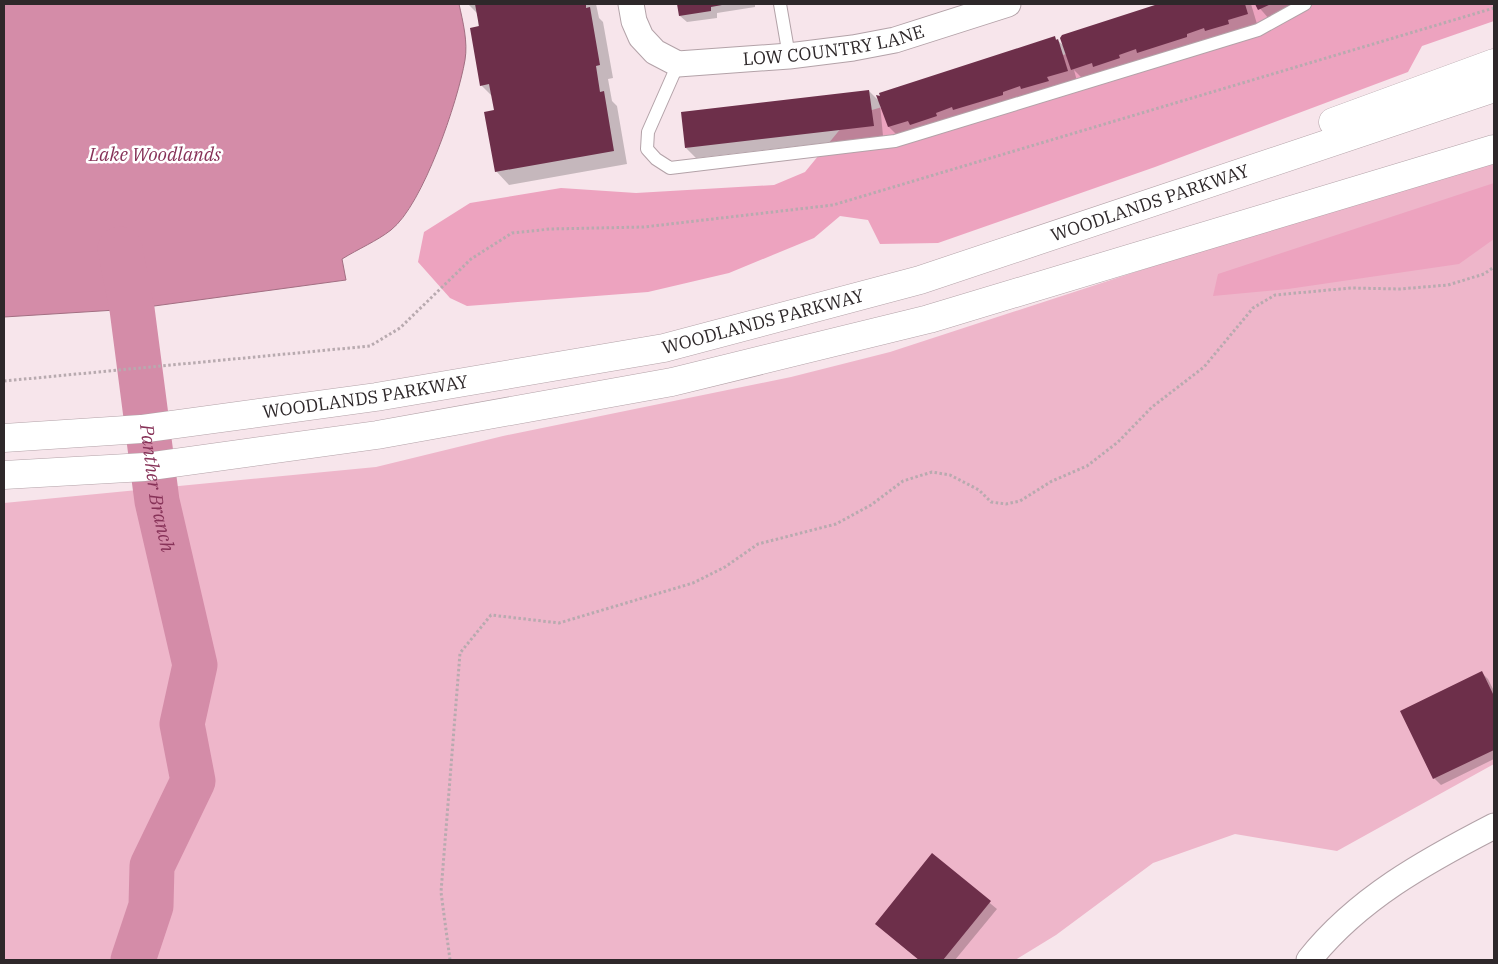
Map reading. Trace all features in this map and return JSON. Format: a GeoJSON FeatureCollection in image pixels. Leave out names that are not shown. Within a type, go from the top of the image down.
{"type":"FeatureCollection","features":[{"type":"Feature","properties":{"kind":"main road"},"geometry":{"type":"LineString","coordinates":[[1147,203],[1211,167],[1494,63]]}},
{"type":"Feature","properties":{"kind":"main road","name":"WOODLANDS PARKWAY"},"geometry":{"type":"LineString","coordinates":[[4,438],[141,429],[376,397],[664,348],[920,280],[1494,88]]}},
{"type":"Feature","properties":{"kind":"main road","name":"WOODLANDS PARKWAY"},"geometry":{"type":"LineString","coordinates":[[4,475],[145,467],[377,435],[672,382],[929,319],[1494,149]]}},
{"type":"Feature","properties":{"kind":"street"},"geometry":{"type":"LineString","coordinates":[[631,4],[634,21],[641,37],[655,52],[678,64]]}},
{"type":"Feature","properties":{"kind":"street","name":"LOW COUNTRY LANE"},"geometry":{"type":"LineString","coordinates":[[678,64],[788,56],[853,48],[895,40],[935,15],[1008,4]]}},
{"type":"Feature","properties":{"kind":"street"},"geometry":{"type":"LineString","coordinates":[[1308,960],[1325,939],[1389,885],[1494,826]]}},
{"type":"Feature","properties":{"kind":"lane"},"geometry":{"type":"LineString","coordinates":[[780,4],[788,56]]}},
{"type":"Feature","properties":{"kind":"lane"},"geometry":{"type":"LineString","coordinates":[[678,64],[648,132],[648,149],[656,160],[670,168],[895,141],[1258,30],[1305,4]]}},
{"type":"Feature","properties":{"kind":"path"},"geometry":{"type":"LineString","coordinates":[[4,380],[370,346],[400,328],[471,259],[512,233],[550,229],[644,227],[833,206],[1494,8]]}},
{"type":"Feature","properties":{"kind":"path"},"geometry":{"type":"LineString","coordinates":[[450,960],[441,892],[460,653],[491,615],[559,623],[693,583],[724,567],[758,544],[836,524],[871,505],[904,481],[932,472],[950,475],[979,490],[991,502],[1006,504],[1020,501],[1052,481],[1087,466],[1118,442],[1152,407],[1204,368],[1253,308],[1275,296],[1352,288],[1400,290],[1448,285],[1484,274],[1494,267]]}},
{"type":"Feature","properties":{"kind":"shaded area"},"geometry":{"type":"Polygon","coordinates":[[[1240,4],[1494,4],[1494,21],[1422,46],[1408,72],[1155,167],[938,243],[880,244],[868,220],[840,216],[814,238],[729,273],[648,292],[467,306],[450,298],[418,262],[424,232],[470,203],[561,188],[636,193],[774,185],[805,172],[851,116],[1240,4]]]}},
{"type":"Feature","properties":{"kind":"shaded area"},"geometry":{"type":"Polygon","coordinates":[[[1494,161],[1494,764],[1337,851],[1235,834],[1153,863],[1056,935],[1015,960],[4,960],[4,503],[376,467],[503,436],[791,377],[890,352],[1319,212],[1494,161]]]}},
{"type":"Feature","properties":{"kind":"shaded area"},"geometry":{"type":"Polygon","coordinates":[[[1494,183],[1494,239],[1459,264],[1288,289],[1213,296],[1218,274],[1494,183]]]}},
{"type":"Feature","properties":{"kind":"water","name":"Lake Woodlands"},"geometry":{"type":"Polygon","coordinates":[[[4,4],[459,4],[466,53],[461,78],[447,125],[427,176],[415,199],[403,217],[391,230],[342,259],[346,280],[132,309],[4,317],[4,4]]]}},
{"type":"Feature","properties":{"kind":"building"},"geometry":{"type":"Polygon","coordinates":[[[475,4],[586,4],[586,8],[590,7],[600,65],[596,66],[600,92],[604,91],[614,151],[495,172],[484,112],[494,110],[489,84],[480,86],[470,28],[479,26],[475,4]]]}},
{"type":"Feature","properties":{"kind":"building"},"geometry":{"type":"Polygon","coordinates":[[[677,4],[722,5],[711,7],[711,11],[679,16],[677,4]]]}},
{"type":"Feature","properties":{"kind":"building"},"geometry":{"type":"Polygon","coordinates":[[[1158,4],[1245,4],[1248,14],[1228,20],[1229,24],[1205,31],[1204,28],[1187,34],[1187,37],[1137,53],[1136,49],[1119,55],[1120,58],[1093,67],[1092,63],[1071,70],[1060,38],[1062,35],[1158,4]]]}},
{"type":"Feature","properties":{"kind":"building"},"geometry":{"type":"Polygon","coordinates":[[[1255,4],[1271,4],[1258,10],[1255,4]]]}},
{"type":"Feature","properties":{"kind":"building"},"geometry":{"type":"Polygon","coordinates":[[[1055,36],[1056,40],[1058,39],[1068,71],[1047,77],[1049,81],[1021,89],[1020,86],[1003,92],[1003,95],[953,110],[952,107],[936,113],[937,116],[910,125],[908,121],[888,127],[876,95],[880,96],[879,93],[1055,36]]]}},
{"type":"Feature","properties":{"kind":"building"},"geometry":{"type":"Polygon","coordinates":[[[869,90],[874,126],[685,148],[681,112],[869,90]]]}},
{"type":"Feature","properties":{"kind":"building"},"geometry":{"type":"Polygon","coordinates":[[[1482,671],[1494,696],[1494,750],[1433,779],[1400,711],[1482,671]]]}},
{"type":"Feature","properties":{"kind":"building"},"geometry":{"type":"Polygon","coordinates":[[[932,853],[991,901],[943,960],[919,960],[875,924],[932,853]]]}},
{"type":"Feature","properties":{"kind":"waterway","name":"Panther Branch"},"geometry":{"type":"LineString","coordinates":[[120,249],[132,309],[157,501],[195,665],[182,724],[193,781],[152,866],[151,906],[133,960]]}}]}
